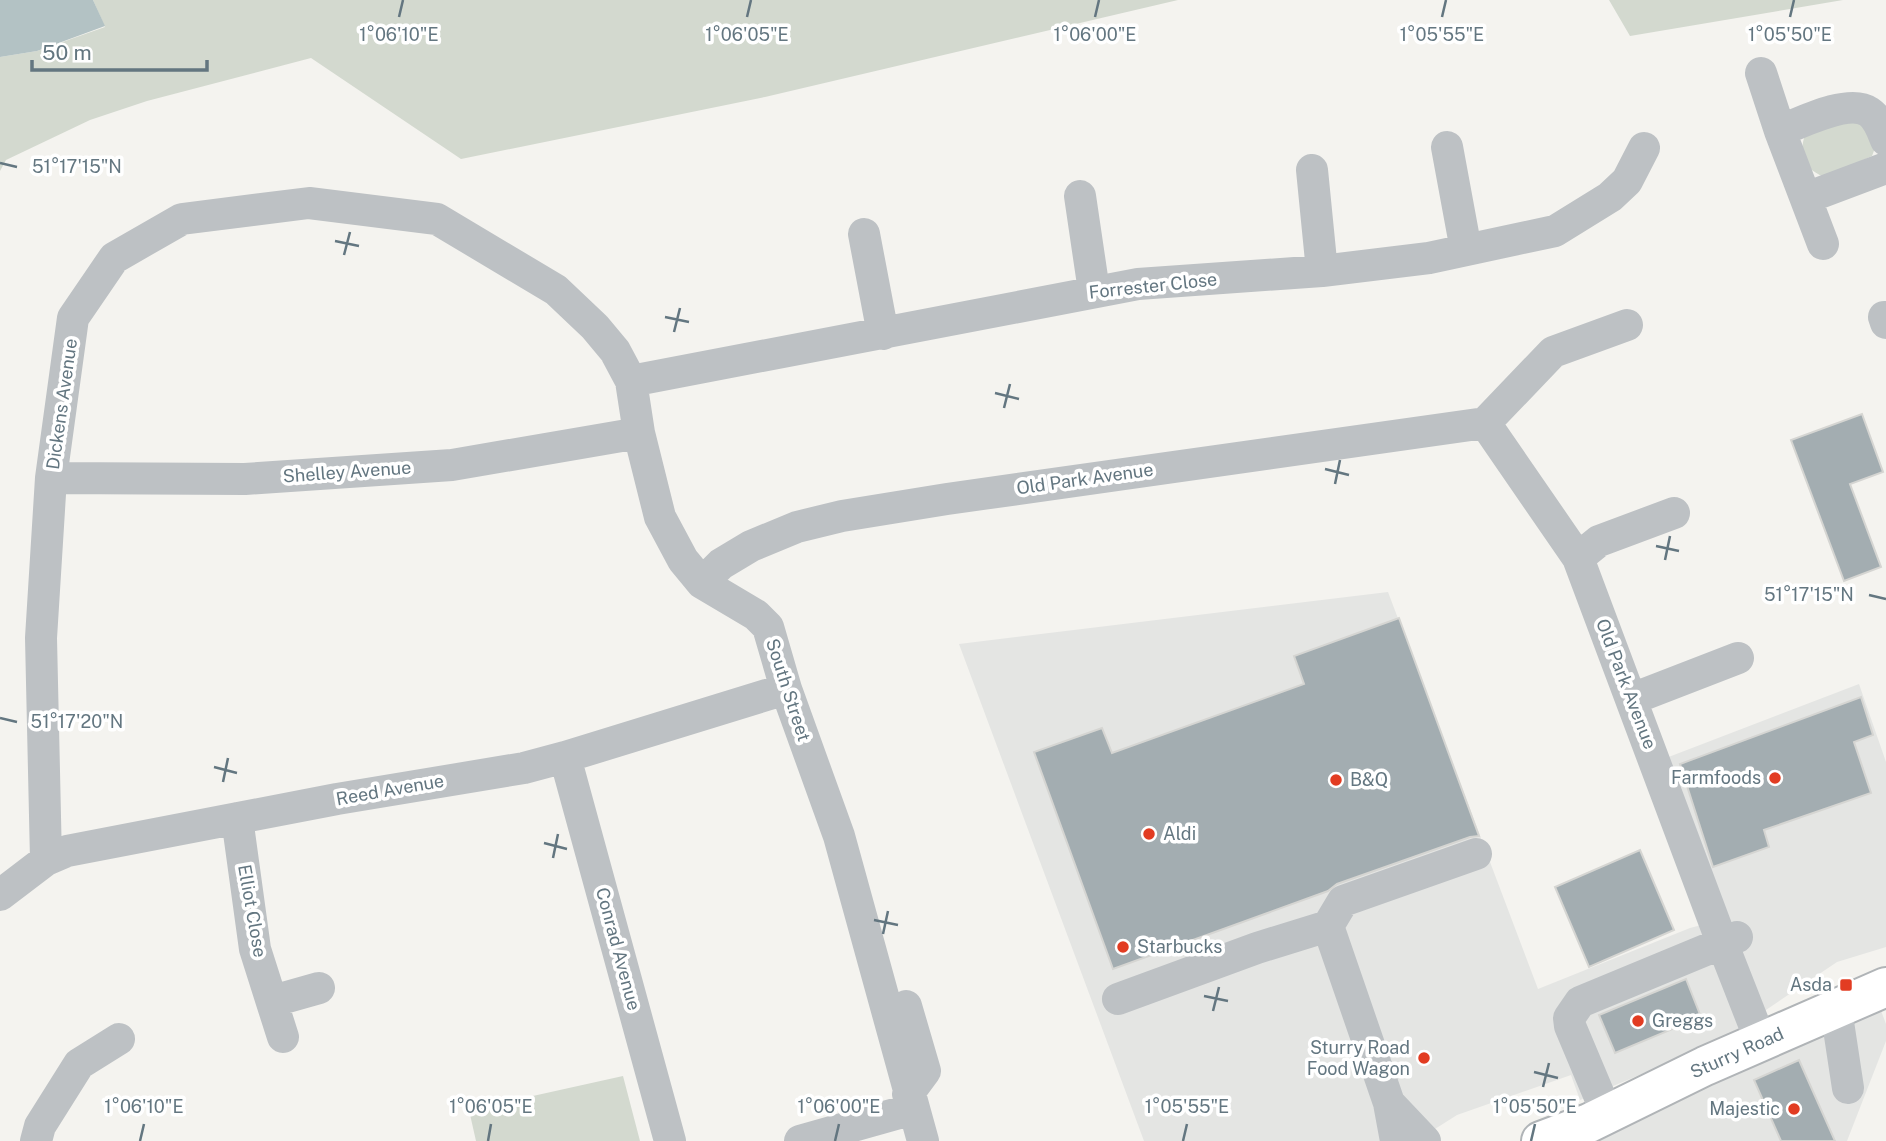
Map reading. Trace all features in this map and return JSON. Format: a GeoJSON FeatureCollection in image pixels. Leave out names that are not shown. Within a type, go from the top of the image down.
{"type":"FeatureCollection","features":[{"type":"Feature","properties":{"kind":"highway","name":"Sturry Road"},"geometry":{"type":"LineString","coordinates":[[1541,1141],[1588,1126],[1761,1042],[1886,987]]}},
{"type":"Feature","properties":{"kind":"street"},"geometry":{"type":"LineString","coordinates":[[1761,73],[1823,244]]}},
{"type":"Feature","properties":{"kind":"street"},"geometry":{"type":"LineString","coordinates":[[1780,131],[1829,112],[1853,107],[1868,111],[1879,123],[1886,140]]}},
{"type":"Feature","properties":{"kind":"street"},"geometry":{"type":"LineString","coordinates":[[1447,147],[1466,250]]}},
{"type":"Feature","properties":{"kind":"street","name":"Forrester Close"},"geometry":{"type":"LineString","coordinates":[[631,381],[1138,284],[1322,271],[1429,258],[1555,231],[1610,197],[1627,181],[1644,148]]}},
{"type":"Feature","properties":{"kind":"street"},"geometry":{"type":"LineString","coordinates":[[1806,198],[1886,168]]}},
{"type":"Feature","properties":{"kind":"street"},"geometry":{"type":"LineString","coordinates":[[1312,170],[1322,271]]}},
{"type":"Feature","properties":{"kind":"street"},"geometry":{"type":"LineString","coordinates":[[1080,196],[1094,292]]}},
{"type":"Feature","properties":{"kind":"street","name":"Dickens Avenue"},"geometry":{"type":"LineString","coordinates":[[46,860],[41,638],[51,478],[73,318],[114,258],[182,219],[309,203],[438,219],[556,290],[595,327],[615,351],[631,381]]}},
{"type":"Feature","properties":{"kind":"street"},"geometry":{"type":"LineString","coordinates":[[864,234],[883,334]]}},
{"type":"Feature","properties":{"kind":"street"},"geometry":{"type":"LineString","coordinates":[[1485,423],[1553,352],[1627,325]]}},
{"type":"Feature","properties":{"kind":"street","name":"South Street"},"geometry":{"type":"LineString","coordinates":[[631,381],[639,433],[660,517],[683,560],[702,583],[755,615],[768,627],[786,689],[839,836],[923,1141]]}},
{"type":"Feature","properties":{"kind":"street","name":"Old Park Avenue"},"geometry":{"type":"LineString","coordinates":[[702,583],[721,564],[751,546],[797,527],[842,516],[1485,423],[1578,558],[1730,941],[1761,1042]]}},
{"type":"Feature","properties":{"kind":"street","name":"Shelley Avenue"},"geometry":{"type":"LineString","coordinates":[[51,478],[246,479],[452,465],[639,433]]}},
{"type":"Feature","properties":{"kind":"street"},"geometry":{"type":"LineString","coordinates":[[1578,558],[1599,541],[1674,513]]}},
{"type":"Feature","properties":{"kind":"street"},"geometry":{"type":"LineString","coordinates":[[1632,699],[1738,658]]}},
{"type":"Feature","properties":{"kind":"street","name":"Reed Avenue"},"geometry":{"type":"LineString","coordinates":[[0,895],[46,860],[66,851],[524,768],[786,689]]}},
{"type":"Feature","properties":{"kind":"street","name":"Conrad Avenue"},"geometry":{"type":"LineString","coordinates":[[565,757],[670,1141]]}},
{"type":"Feature","properties":{"kind":"street","name":"Elliot Close"},"geometry":{"type":"LineString","coordinates":[[237,818],[255,949],[283,1037]]}},
{"type":"Feature","properties":{"kind":"street"},"geometry":{"type":"LineString","coordinates":[[1118,999],[1257,948],[1328,926],[1343,901],[1476,854]]}},
{"type":"Feature","properties":{"kind":"street"},"geometry":{"type":"LineString","coordinates":[[1328,926],[1389,1103],[1396,1141]]}},
{"type":"Feature","properties":{"kind":"street"},"geometry":{"type":"LineString","coordinates":[[1588,1126],[1569,1018],[1580,1002],[1730,941]]}},
{"type":"Feature","properties":{"kind":"street"},"geometry":{"type":"LineString","coordinates":[[273,1001],[319,988]]}},
{"type":"Feature","properties":{"kind":"street"},"geometry":{"type":"LineString","coordinates":[[1836,1009],[1848,1088]]}},
{"type":"Feature","properties":{"kind":"street"},"geometry":{"type":"LineString","coordinates":[[36,1141],[40,1126],[79,1064],[119,1039]]}},
{"type":"Feature","properties":{"kind":"street"},"geometry":{"type":"LineString","coordinates":[[800,1141],[911,1101]]}},
{"type":"Feature","properties":{"kind":"street"},"geometry":{"type":"LineString","coordinates":[[1389,1103],[1425,1141]]}},
{"type":"Feature","properties":{"kind":"shaded area"},"geometry":{"type":"Polygon","coordinates":[[[0,0],[93,0],[105,26],[37,51],[0,57],[0,0]]]}},
{"type":"Feature","properties":{"kind":"shaded area"},"geometry":{"type":"Polygon","coordinates":[[[93,0],[1178,0],[765,97],[461,159],[311,58],[147,101],[90,120],[6,160],[0,171],[0,57],[37,51],[105,27],[93,0]]]}},
{"type":"Feature","properties":{"kind":"shaded area"},"geometry":{"type":"Polygon","coordinates":[[[1609,0],[1843,0],[1630,36],[1609,0]]]}},
{"type":"Feature","properties":{"kind":"shaded area"},"geometry":{"type":"Polygon","coordinates":[[[1858,117],[1875,148],[1872,156],[1825,177],[1812,170],[1803,155],[1805,135],[1858,117]]]}},
{"type":"Feature","properties":{"kind":"shaded area"},"geometry":{"type":"Polygon","coordinates":[[[1388,592],[1538,989],[1690,928],[1728,918],[1666,758],[1859,684],[1886,762],[1886,947],[1837,962],[1720,1041],[1580,1100],[1571,1075],[1457,1115],[1416,1141],[1144,1141],[959,644],[1388,592]]]}},
{"type":"Feature","properties":{"kind":"shaded area"},"geometry":{"type":"Polygon","coordinates":[[[1880,1008],[1886,1024],[1886,1041],[1847,1141],[1567,1141],[1880,1008]]]}},
{"type":"Feature","properties":{"kind":"shaded area"},"geometry":{"type":"Polygon","coordinates":[[[623,1076],[640,1141],[476,1141],[469,1110],[623,1076]]]}},
{"type":"Feature","properties":{"kind":"building"},"geometry":{"type":"Polygon","coordinates":[[[1862,414],[1883,472],[1850,484],[1881,567],[1844,581],[1791,440],[1862,414]]]}},
{"type":"Feature","properties":{"kind":"building"},"geometry":{"type":"Polygon","coordinates":[[[1399,618],[1479,836],[1337,884],[1328,891],[1113,969],[1034,752],[1102,728],[1112,753],[1304,684],[1294,656],[1399,618]]]}},
{"type":"Feature","properties":{"kind":"building","name":"Farmfoods"},"geometry":{"type":"Polygon","coordinates":[[[1861,697],[1873,735],[1854,742],[1871,793],[1764,830],[1769,847],[1713,867],[1680,764],[1861,697]]]}},
{"type":"Feature","properties":{"kind":"building"},"geometry":{"type":"Polygon","coordinates":[[[1640,850],[1674,930],[1589,967],[1555,887],[1640,850]]]}},
{"type":"Feature","properties":{"kind":"building","name":"Greggs"},"geometry":{"type":"Polygon","coordinates":[[[1686,979],[1701,1017],[1615,1053],[1599,1015],[1686,979]]]}},
{"type":"Feature","properties":{"kind":"building","name":"Majestic"},"geometry":{"type":"Polygon","coordinates":[[[1799,1060],[1835,1141],[1781,1141],[1754,1080],[1799,1060]]]}},
{"type":"Feature","properties":{"kind":"place","name":"Farmfoods"},"geometry":{"type":"Point","coordinates":[1775,778]}},
{"type":"Feature","properties":{"kind":"place","name":"B&Q"},"geometry":{"type":"Point","coordinates":[1336,780]}},
{"type":"Feature","properties":{"kind":"place","name":"Aldi"},"geometry":{"type":"Point","coordinates":[1149,834]}},
{"type":"Feature","properties":{"kind":"place","name":"Starbucks"},"geometry":{"type":"Point","coordinates":[1123,947]}},
{"type":"Feature","properties":{"kind":"place","name":"Asda"},"geometry":{"type":"Point","coordinates":[1846,985]}},
{"type":"Feature","properties":{"kind":"place","name":"Greggs"},"geometry":{"type":"Point","coordinates":[1638,1021]}},
{"type":"Feature","properties":{"kind":"place","name":"Sturry Road Food Wagon"},"geometry":{"type":"Point","coordinates":[1424,1058]}},
{"type":"Feature","properties":{"kind":"place","name":"Majestic"},"geometry":{"type":"Point","coordinates":[1794,1109]}}]}
